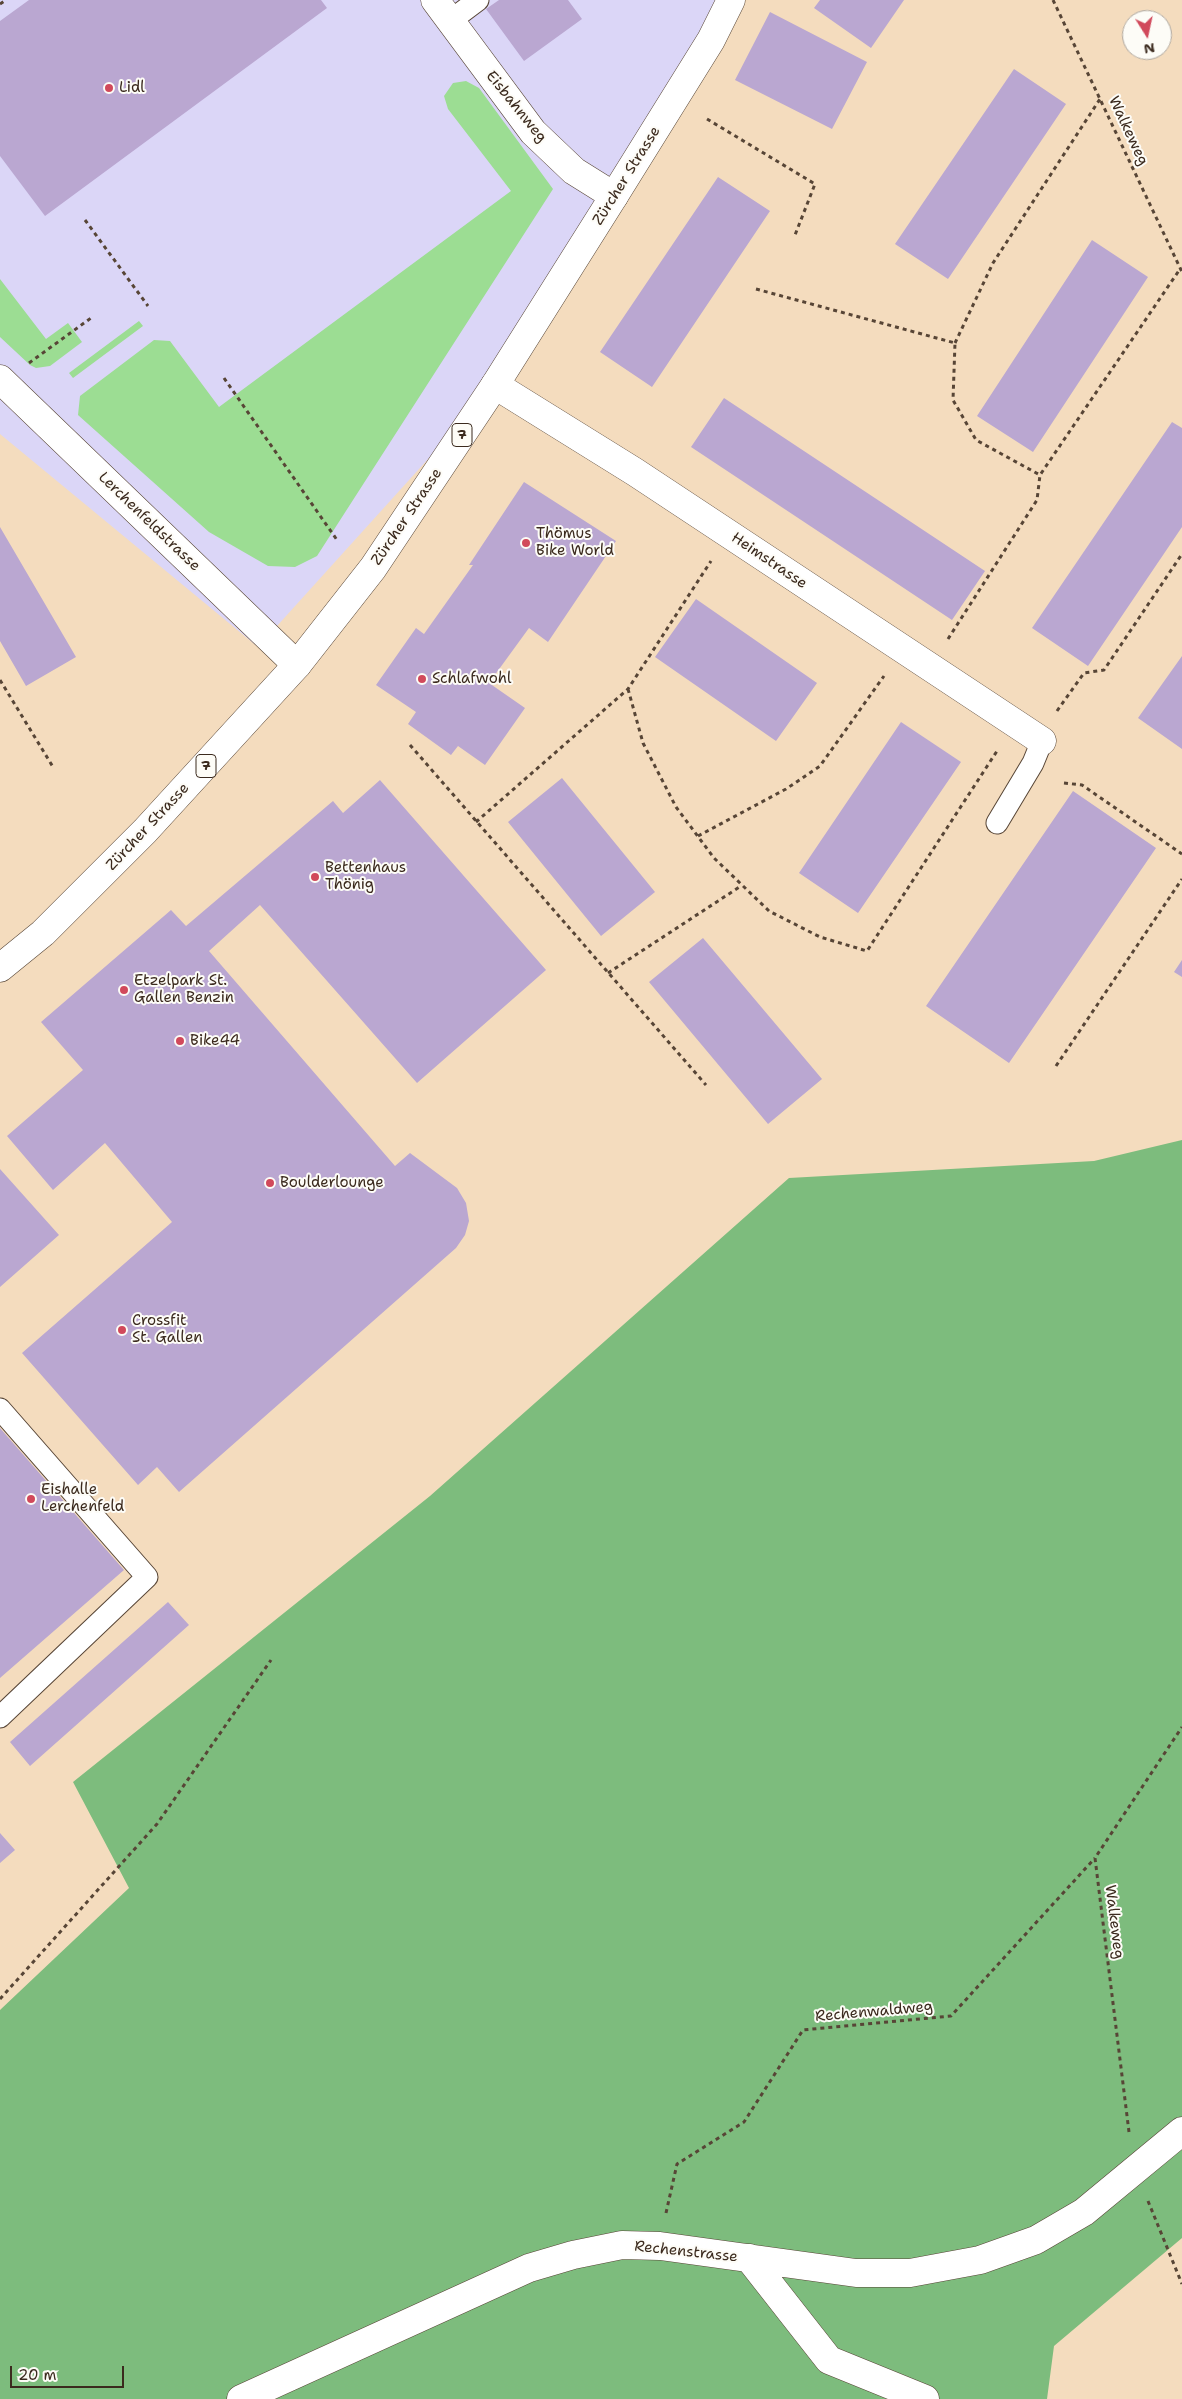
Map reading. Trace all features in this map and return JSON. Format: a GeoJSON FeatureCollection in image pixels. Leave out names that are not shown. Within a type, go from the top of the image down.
{"type":"FeatureCollection","features":[{"type":"Feature","properties":{"kind":"street","name":"Zürcher Strasse"},"geometry":{"type":"LineString","coordinates":[[0,968],[43,933],[113,866],[298,665],[373,568],[495,385],[711,40],[731,0]]}},
{"type":"Feature","properties":{"kind":"street","name":"Eisbahnweg"},"geometry":{"type":"LineString","coordinates":[[442,10],[533,132],[574,171],[614,196]]}},
{"type":"Feature","properties":{"kind":"street","name":"Lerchenfeldstrasse"},"geometry":{"type":"LineString","coordinates":[[11,373],[298,665]]}},
{"type":"Feature","properties":{"kind":"street","name":"Heimstrasse"},"geometry":{"type":"LineString","coordinates":[[495,385],[643,477],[1042,741]]}},
{"type":"Feature","properties":{"kind":"street"},"geometry":{"type":"LineString","coordinates":[[749,2258],[856,2273],[910,2273],[980,2260],[1036,2240],[1084,2212],[1182,2132]]}},
{"type":"Feature","properties":{"kind":"street","name":"Rechenstrasse"},"geometry":{"type":"LineString","coordinates":[[241,2399],[529,2268],[573,2255],[622,2246],[660,2246],[749,2258],[829,2360],[925,2399]]}},
{"type":"Feature","properties":{"kind":"lane"},"geometry":{"type":"LineString","coordinates":[[442,10],[478,0]]}},
{"type":"Feature","properties":{"kind":"lane"},"geometry":{"type":"LineString","coordinates":[[997,822],[1033,763],[1042,741]]}},
{"type":"Feature","properties":{"kind":"lane"},"geometry":{"type":"LineString","coordinates":[[0,1410],[147,1577],[0,1717]]}},
{"type":"Feature","properties":{"kind":"path"},"geometry":{"type":"LineString","coordinates":[[0,4],[6,0]]}},
{"type":"Feature","properties":{"kind":"path","name":"Walkeweg"},"geometry":{"type":"LineString","coordinates":[[1053,0],[1181,270]]}},
{"type":"Feature","properties":{"kind":"path"},"geometry":{"type":"LineString","coordinates":[[1040,475],[976,440],[953,400],[955,343],[993,263],[1100,99]]}},
{"type":"Feature","properties":{"kind":"path"},"geometry":{"type":"LineString","coordinates":[[708,119],[815,184],[795,235]]}},
{"type":"Feature","properties":{"kind":"path"},"geometry":{"type":"LineString","coordinates":[[85,220],[148,306]]}},
{"type":"Feature","properties":{"kind":"path"},"geometry":{"type":"LineString","coordinates":[[942,648],[1037,500],[1040,475],[1181,270]]}},
{"type":"Feature","properties":{"kind":"path"},"geometry":{"type":"LineString","coordinates":[[756,289],[955,343]]}},
{"type":"Feature","properties":{"kind":"path"},"geometry":{"type":"LineString","coordinates":[[11,373],[92,318]]}},
{"type":"Feature","properties":{"kind":"path"},"geometry":{"type":"LineString","coordinates":[[224,378],[337,540]]}},
{"type":"Feature","properties":{"kind":"path"},"geometry":{"type":"LineString","coordinates":[[476,822],[628,689],[716,553]]}},
{"type":"Feature","properties":{"kind":"path"},"geometry":{"type":"LineString","coordinates":[[1042,741],[1051,720],[1084,673],[1104,670],[1182,554]]}},
{"type":"Feature","properties":{"kind":"path"},"geometry":{"type":"LineString","coordinates":[[698,836],[786,789],[820,766],[884,675]]}},
{"type":"Feature","properties":{"kind":"path"},"geometry":{"type":"LineString","coordinates":[[0,680],[53,767]]}},
{"type":"Feature","properties":{"kind":"path"},"geometry":{"type":"LineString","coordinates":[[628,689],[643,743],[676,808],[714,858],[769,911],[820,937],[867,951],[998,750]]}},
{"type":"Feature","properties":{"kind":"path"},"geometry":{"type":"LineString","coordinates":[[410,745],[706,1085]]}},
{"type":"Feature","properties":{"kind":"path"},"geometry":{"type":"LineString","coordinates":[[1064,783],[1082,785],[1182,854]]}},
{"type":"Feature","properties":{"kind":"path"},"geometry":{"type":"LineString","coordinates":[[1056,1066],[1182,879]]}},
{"type":"Feature","properties":{"kind":"path"},"geometry":{"type":"LineString","coordinates":[[608,973],[741,886]]}},
{"type":"Feature","properties":{"kind":"path"},"geometry":{"type":"LineString","coordinates":[[0,1999],[156,1824],[271,1660]]}},
{"type":"Feature","properties":{"kind":"path"},"geometry":{"type":"LineString","coordinates":[[1095,1858],[1182,1727]]}},
{"type":"Feature","properties":{"kind":"path","name":"Walkeweg"},"geometry":{"type":"LineString","coordinates":[[1095,1858],[1130,2135]]}},
{"type":"Feature","properties":{"kind":"path","name":"Rechenwaldweg"},"geometry":{"type":"LineString","coordinates":[[665,2221],[677,2164],[744,2122],[803,2030],[951,2016],[1095,1858]]}},
{"type":"Feature","properties":{"kind":"path"},"geometry":{"type":"LineString","coordinates":[[1146,2198],[1182,2284]]}},
{"type":"Feature","properties":{"kind":"shaded area"},"geometry":{"type":"Polygon","coordinates":[[[0,0],[728,0],[495,385],[258,647],[0,434],[0,0]]]}},
{"type":"Feature","properties":{"kind":"green space"},"geometry":{"type":"Polygon","coordinates":[[[466,81],[479,88],[553,189],[317,556],[295,567],[268,566],[209,532],[78,415],[80,396],[154,340],[170,341],[219,407],[511,191],[448,109],[444,96],[453,83],[466,81]]]}},
{"type":"Feature","properties":{"kind":"green space"},"geometry":{"type":"Polygon","coordinates":[[[0,279],[46,339],[68,323],[82,342],[50,366],[36,368],[30,365],[0,337],[0,279]]]}},
{"type":"Feature","properties":{"kind":"green space"},"geometry":{"type":"Polygon","coordinates":[[[139,321],[143,326],[73,378],[69,373],[139,321]]]}},
{"type":"Feature","properties":{"kind":"green space"},"geometry":{"type":"Polygon","coordinates":[[[1182,1140],[1182,2238],[1054,2346],[1047,2399],[0,2399],[0,2010],[129,1888],[73,1782],[430,1496],[789,1178],[1094,1161],[1182,1140]]]}},
{"type":"Feature","properties":{"kind":"building","name":"Lidl"},"geometry":{"type":"Polygon","coordinates":[[[29,0],[321,0],[327,8],[45,216],[0,156],[0,21],[29,0]]]}},
{"type":"Feature","properties":{"kind":"building"},"geometry":{"type":"Polygon","coordinates":[[[499,0],[568,0],[582,19],[524,61],[486,9],[499,0]]]}},
{"type":"Feature","properties":{"kind":"building"},"geometry":{"type":"Polygon","coordinates":[[[820,0],[904,0],[871,48],[814,8],[820,0]]]}},
{"type":"Feature","properties":{"kind":"building"},"geometry":{"type":"Polygon","coordinates":[[[770,12],[867,62],[832,129],[735,80],[770,12]]]}},
{"type":"Feature","properties":{"kind":"building"},"geometry":{"type":"Polygon","coordinates":[[[1014,69],[1066,104],[948,279],[895,244],[1014,69]]]}},
{"type":"Feature","properties":{"kind":"building"},"geometry":{"type":"Polygon","coordinates":[[[718,177],[770,211],[652,387],[600,352],[718,177]]]}},
{"type":"Feature","properties":{"kind":"building"},"geometry":{"type":"Polygon","coordinates":[[[1092,240],[1148,277],[1033,452],[977,416],[1092,240]]]}},
{"type":"Feature","properties":{"kind":"building"},"geometry":{"type":"Polygon","coordinates":[[[724,398],[985,571],[952,620],[691,447],[724,398]]]}},
{"type":"Feature","properties":{"kind":"building"},"geometry":{"type":"Polygon","coordinates":[[[1172,422],[1182,428],[1182,527],[1088,666],[1032,628],[1172,422]]]}},
{"type":"Feature","properties":{"kind":"building"},"geometry":{"type":"Polygon","coordinates":[[[524,482],[616,541],[548,642],[529,628],[489,683],[525,708],[485,765],[458,746],[451,755],[408,724],[416,712],[376,685],[416,628],[424,634],[473,565],[469,565],[524,482]]]}},
{"type":"Feature","properties":{"kind":"building"},"geometry":{"type":"Polygon","coordinates":[[[0,527],[76,657],[26,686],[0,641],[0,527]]]}},
{"type":"Feature","properties":{"kind":"building"},"geometry":{"type":"Polygon","coordinates":[[[696,599],[817,683],[776,741],[655,657],[696,599]]]}},
{"type":"Feature","properties":{"kind":"building"},"geometry":{"type":"Polygon","coordinates":[[[1182,656],[1182,749],[1138,718],[1182,656]]]}},
{"type":"Feature","properties":{"kind":"building"},"geometry":{"type":"Polygon","coordinates":[[[901,722],[961,762],[858,913],[799,873],[901,722]]]}},
{"type":"Feature","properties":{"kind":"building"},"geometry":{"type":"Polygon","coordinates":[[[562,778],[655,892],[601,936],[508,822],[562,778]]]}},
{"type":"Feature","properties":{"kind":"building"},"geometry":{"type":"Polygon","coordinates":[[[380,780],[546,970],[417,1083],[260,905],[209,951],[395,1166],[410,1153],[457,1188],[466,1203],[469,1221],[465,1235],[456,1248],[179,1492],[157,1467],[138,1485],[22,1353],[172,1222],[105,1143],[53,1190],[7,1136],[83,1070],[41,1022],[171,910],[186,926],[333,801],[343,813],[380,780]]]}},
{"type":"Feature","properties":{"kind":"building"},"geometry":{"type":"Polygon","coordinates":[[[1073,791],[1156,848],[1009,1063],[926,1006],[1073,791]]]}},
{"type":"Feature","properties":{"kind":"building"},"geometry":{"type":"Polygon","coordinates":[[[703,938],[822,1079],[768,1124],[649,982],[703,938]]]}},
{"type":"Feature","properties":{"kind":"building"},"geometry":{"type":"Polygon","coordinates":[[[1182,960],[1182,977],[1174,972],[1182,960]]]}},
{"type":"Feature","properties":{"kind":"building"},"geometry":{"type":"Polygon","coordinates":[[[0,1169],[59,1235],[0,1287],[0,1169]]]}},
{"type":"Feature","properties":{"kind":"building","name":"Eishalle Lerchenfeld"},"geometry":{"type":"Polygon","coordinates":[[[0,1428],[124,1570],[0,1678],[0,1428]]]}},
{"type":"Feature","properties":{"kind":"building"},"geometry":{"type":"Polygon","coordinates":[[[168,1602],[189,1625],[30,1766],[10,1742],[168,1602]]]}},
{"type":"Feature","properties":{"kind":"building"},"geometry":{"type":"Polygon","coordinates":[[[0,1833],[15,1850],[0,1863],[0,1833]]]}},
{"type":"Feature","properties":{"kind":"place","name":"Lidl"},"geometry":{"type":"Point","coordinates":[109,88]}},
{"type":"Feature","properties":{"kind":"place","name":"Thömus Bike World"},"geometry":{"type":"Point","coordinates":[526,543]}},
{"type":"Feature","properties":{"kind":"place","name":"Schlafwohl"},"geometry":{"type":"Point","coordinates":[422,679]}},
{"type":"Feature","properties":{"kind":"place","name":"Bettenhaus Thönig"},"geometry":{"type":"Point","coordinates":[315,877]}},
{"type":"Feature","properties":{"kind":"place","name":"Etzelpark St. Gallen Benzin"},"geometry":{"type":"Point","coordinates":[124,990]}},
{"type":"Feature","properties":{"kind":"place","name":"Bike44"},"geometry":{"type":"Point","coordinates":[180,1041]}},
{"type":"Feature","properties":{"kind":"place","name":"Boulderlounge"},"geometry":{"type":"Point","coordinates":[270,1183]}},
{"type":"Feature","properties":{"kind":"place","name":"Crossfit St. Gallen"},"geometry":{"type":"Point","coordinates":[122,1330]}},
{"type":"Feature","properties":{"kind":"place","name":"Eishalle Lerchenfeld"},"geometry":{"type":"Point","coordinates":[31,1499]}}]}
